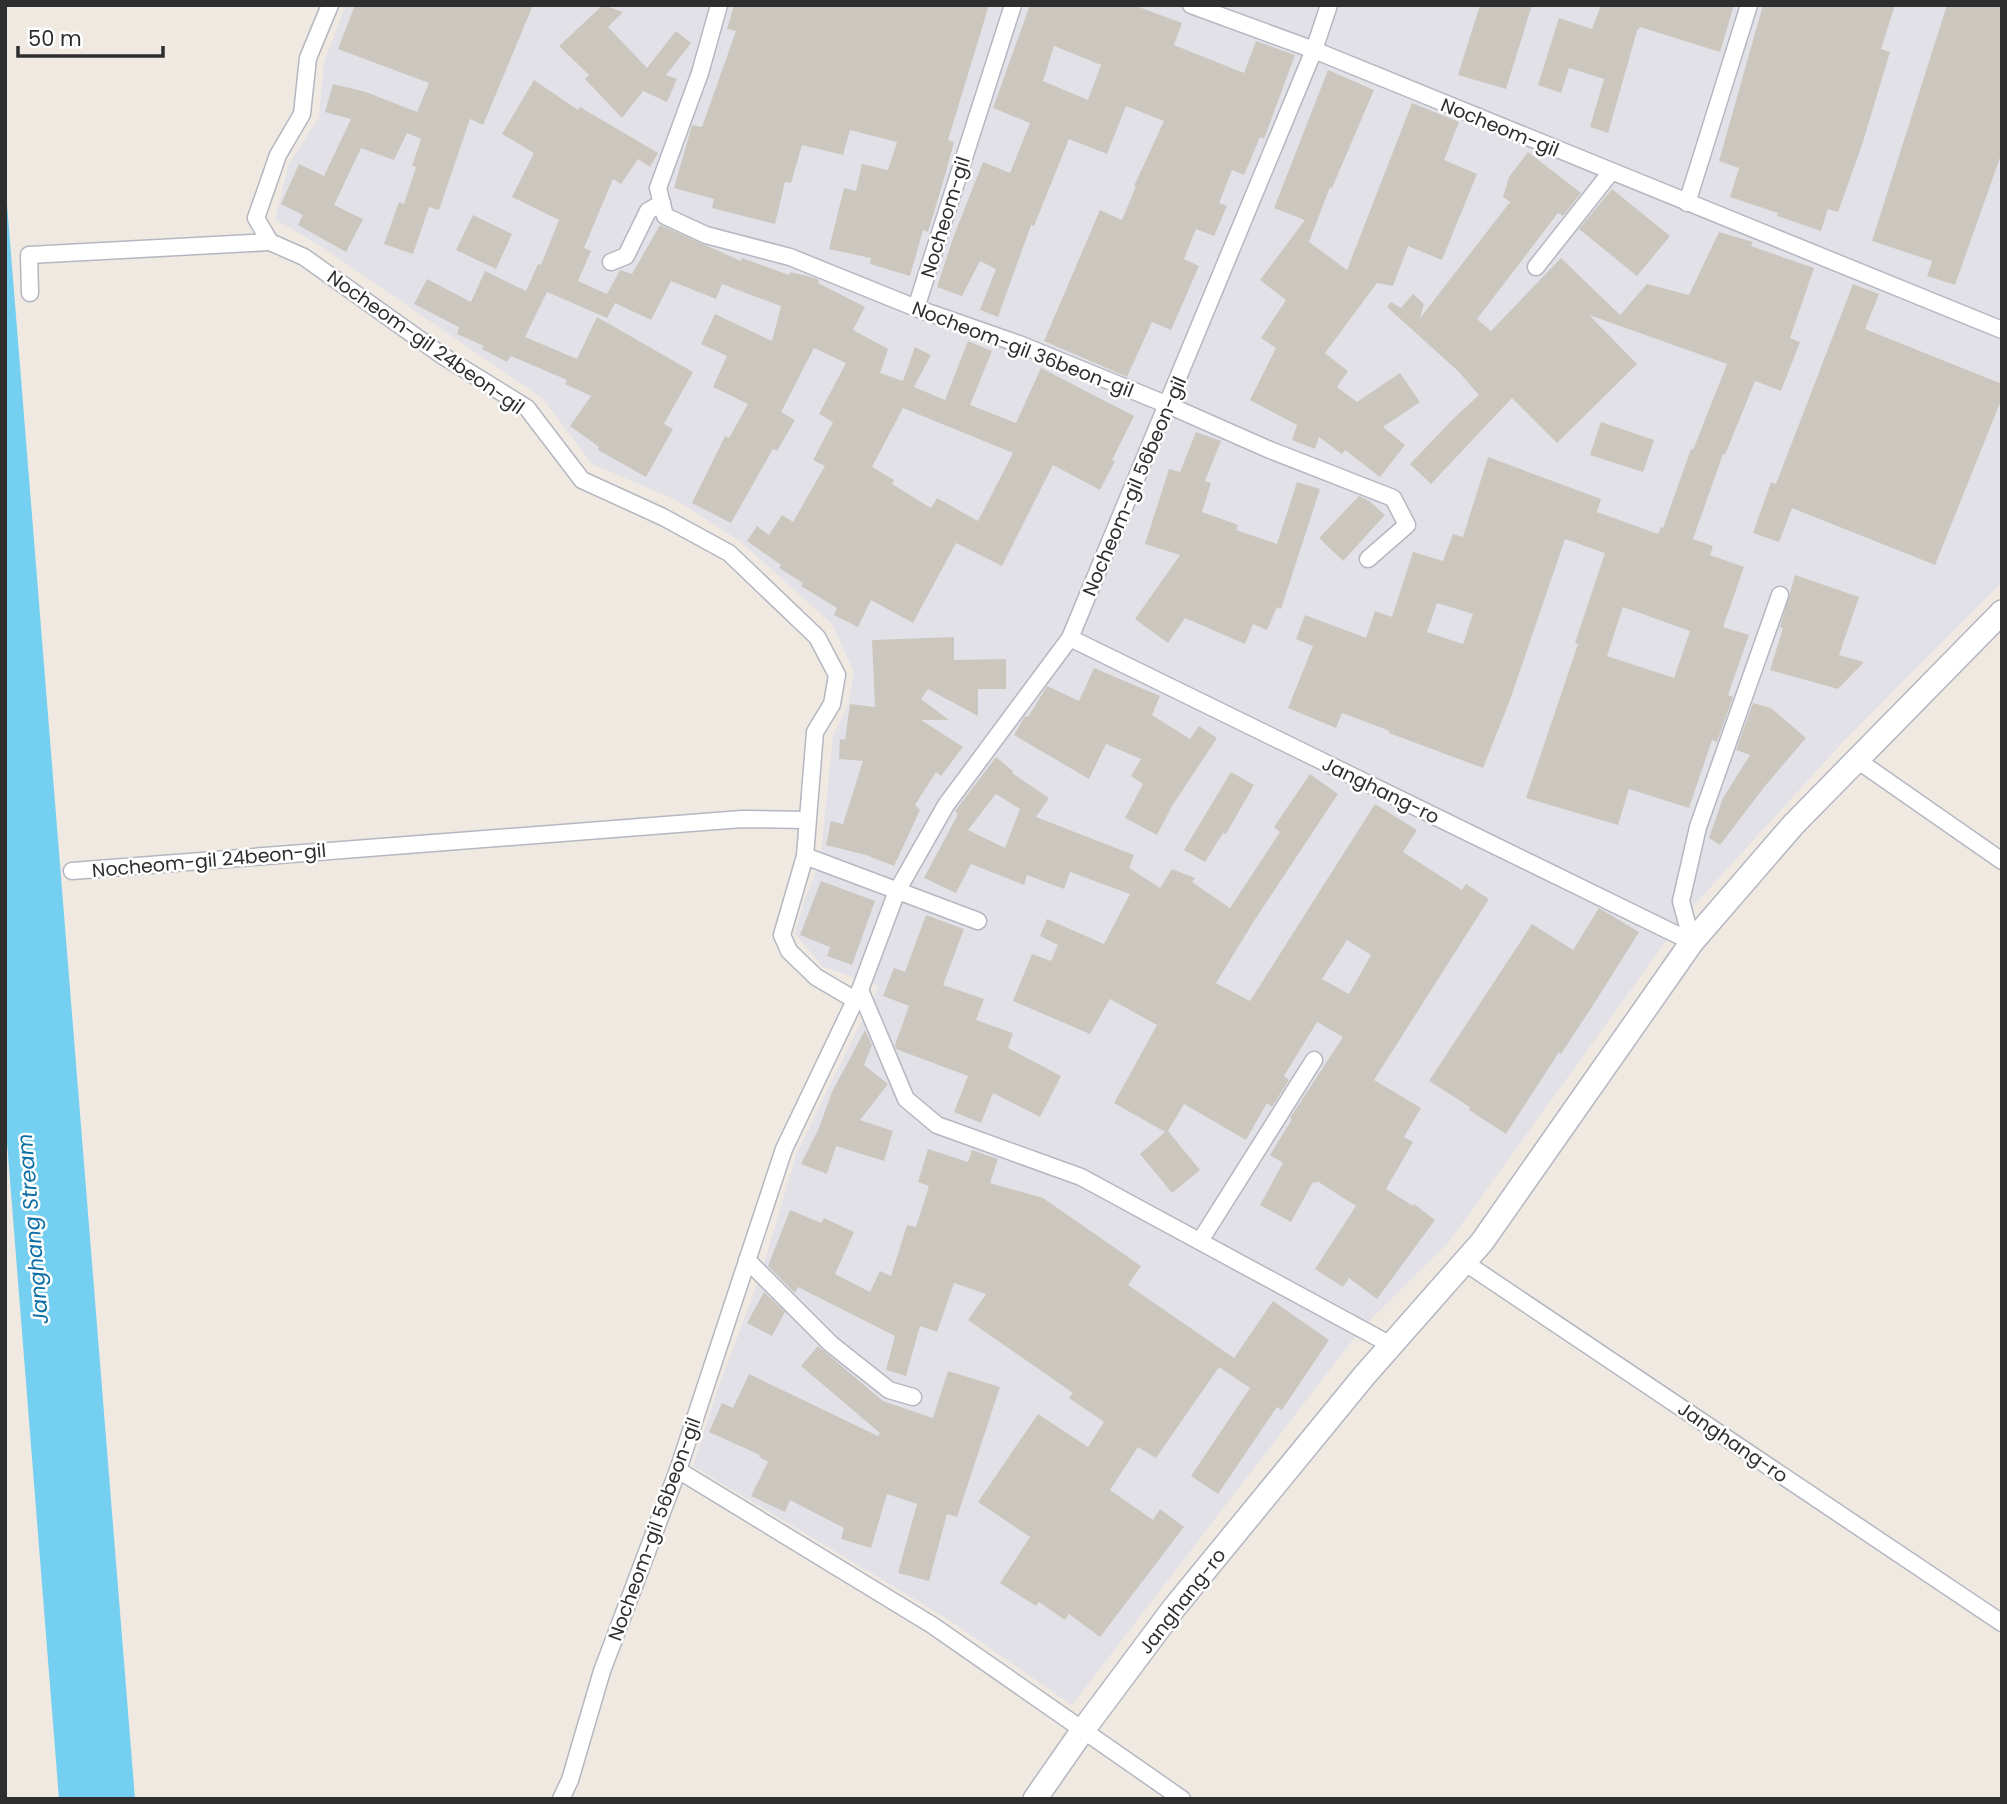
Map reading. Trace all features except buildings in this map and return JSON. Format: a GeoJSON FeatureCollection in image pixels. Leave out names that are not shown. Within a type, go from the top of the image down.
{"type":"FeatureCollection","features":[{"type":"Feature","properties":{"kind":"main road","name":"Janghang-ro"},"geometry":{"type":"LineString","coordinates":[[1035,1799],[1174,1608],[1391,1345],[1482,1242],[1692,942],[1794,824],[2002,612]]}},
{"type":"Feature","properties":{"kind":"street"},"geometry":{"type":"LineString","coordinates":[[270,242],[256,218],[278,155],[302,114],[308,58],[330,5]]}},
{"type":"Feature","properties":{"kind":"street"},"geometry":{"type":"LineString","coordinates":[[611,262],[626,256],[648,211],[662,203],[658,188],[700,73],[719,5]]}},
{"type":"Feature","properties":{"kind":"street","name":"Nocheom-gil"},"geometry":{"type":"LineString","coordinates":[[916,309],[1013,5]]}},
{"type":"Feature","properties":{"kind":"street","name":"Nocheom-gil"},"geometry":{"type":"LineString","coordinates":[[1191,5],[1314,50],[2002,330]]}},
{"type":"Feature","properties":{"kind":"street"},"geometry":{"type":"LineString","coordinates":[[1314,50],[1329,5]]}},
{"type":"Feature","properties":{"kind":"street"},"geometry":{"type":"LineString","coordinates":[[1687,203],[1749,5]]}},
{"type":"Feature","properties":{"kind":"street","name":"Nocheom-gil 56beon-gil"},"geometry":{"type":"LineString","coordinates":[[561,1799],[570,1780],[602,1671],[678,1470],[784,1149],[858,995],[897,891],[946,805],[1070,638],[1314,50]]}},
{"type":"Feature","properties":{"kind":"street"},"geometry":{"type":"LineString","coordinates":[[1536,267],[1611,172]]}},
{"type":"Feature","properties":{"kind":"street","name":"Nocheom-gil 36beon-gil"},"geometry":{"type":"LineString","coordinates":[[662,203],[664,216],[706,235],[790,257],[916,309],[1019,344],[1270,450],[1393,498],[1407,525],[1368,559]]}},
{"type":"Feature","properties":{"kind":"street","name":"Nocheom-gil 24beon-gil"},"geometry":{"type":"LineString","coordinates":[[30,293],[29,255],[270,242],[304,257],[443,356],[527,408],[582,480],[663,517],[729,553],[817,637],[837,676],[832,704],[815,732],[805,856],[782,935],[789,951],[816,977],[858,995]]}},
{"type":"Feature","properties":{"kind":"street"},"geometry":{"type":"LineString","coordinates":[[1692,942],[1681,901],[1698,827],[1780,594]]}},
{"type":"Feature","properties":{"kind":"street","name":"Janghang-ro"},"geometry":{"type":"LineString","coordinates":[[1070,638],[1692,942]]}},
{"type":"Feature","properties":{"kind":"street"},"geometry":{"type":"LineString","coordinates":[[1857,760],[2002,861]]}},
{"type":"Feature","properties":{"kind":"street","name":"Nocheom-gil 24beon-gil"},"geometry":{"type":"LineString","coordinates":[[72,871],[742,819],[807,820]]}},
{"type":"Feature","properties":{"kind":"street"},"geometry":{"type":"LineString","coordinates":[[805,856],[978,921]]}},
{"type":"Feature","properties":{"kind":"street"},"geometry":{"type":"LineString","coordinates":[[858,995],[906,1099],[937,1125],[1081,1177],[1391,1345]]}},
{"type":"Feature","properties":{"kind":"street"},"geometry":{"type":"LineString","coordinates":[[1200,1241],[1314,1060]]}},
{"type":"Feature","properties":{"kind":"street"},"geometry":{"type":"LineString","coordinates":[[747,1260],[831,1344],[889,1390],[913,1397]]}},
{"type":"Feature","properties":{"kind":"street","name":"Janghang-ro"},"geometry":{"type":"LineString","coordinates":[[1464,1262],[2002,1623]]}},
{"type":"Feature","properties":{"kind":"street"},"geometry":{"type":"LineString","coordinates":[[678,1470],[932,1625],[1182,1799]]}},
{"type":"Feature","properties":{"kind":"shaded area"},"geometry":{"type":"Polygon","coordinates":[[[346,5],[2002,5],[2002,582],[1844,741],[1685,915],[1448,1243],[1361,1329],[1072,1705],[949,1620],[693,1466],[717,1391],[761,1274],[797,1152],[879,986],[823,967],[795,933],[804,901],[820,862],[833,736],[848,705],[854,672],[832,624],[741,542],[676,500],[592,464],[542,398],[322,247],[275,219],[289,164],[319,117],[324,62],[346,5]]]}},
{"type":"Feature","properties":{"kind":"water","name":"Janghang Stream"},"geometry":{"type":"Polygon","coordinates":[[[5,179],[135,1799],[59,1799],[5,1117],[5,179]]]}}]}
